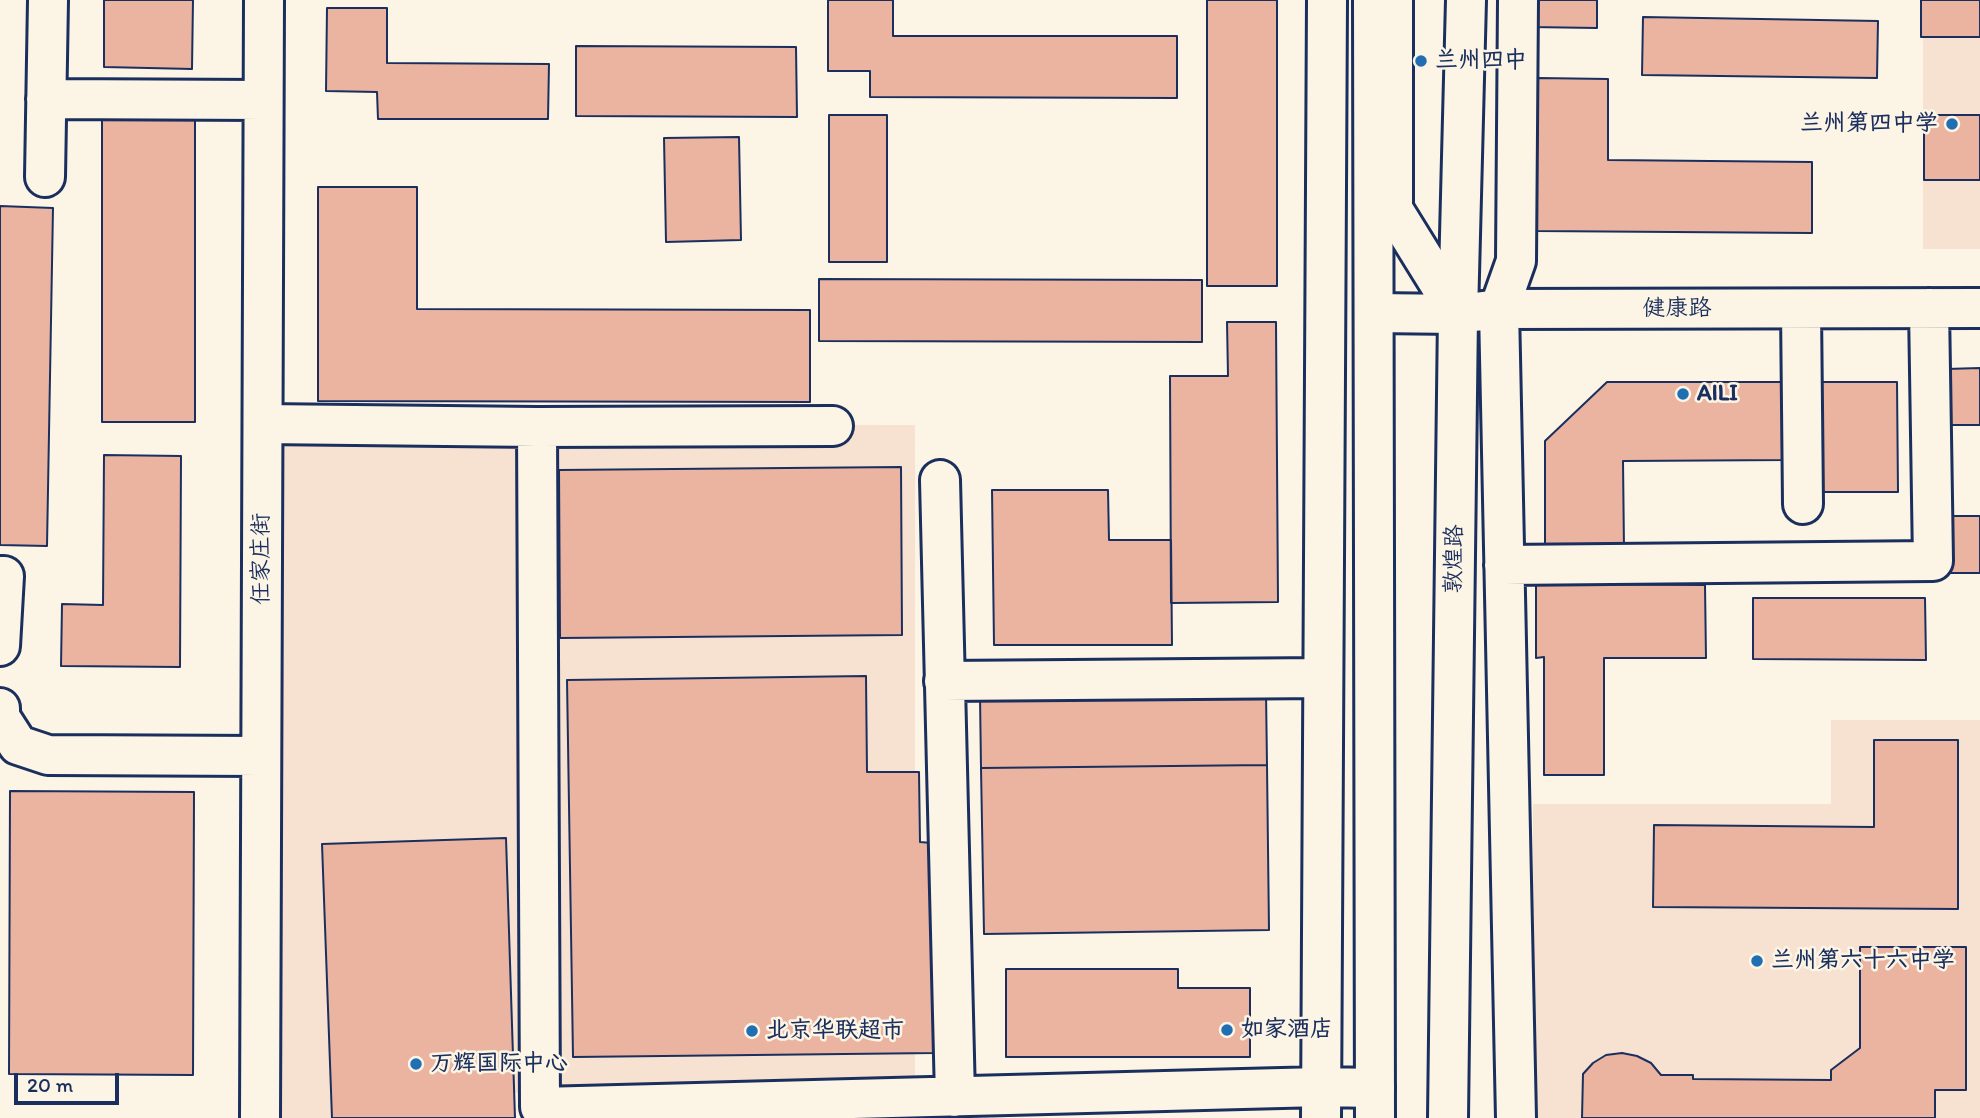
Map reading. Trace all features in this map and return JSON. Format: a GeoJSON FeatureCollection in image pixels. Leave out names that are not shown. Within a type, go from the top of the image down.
{"type":"FeatureCollection","features":[{"type":"Feature","properties":{"kind":"street"},"geometry":{"type":"LineString","coordinates":[[45,177],[48,0]]}},
{"type":"Feature","properties":{"kind":"street","name":"任家庄街"},"geometry":{"type":"LineString","coordinates":[[260,1118],[264,0]]}},
{"type":"Feature","properties":{"kind":"street"},"geometry":{"type":"LineString","coordinates":[[1321,1103],[1327,0]]}},
{"type":"Feature","properties":{"kind":"street"},"geometry":{"type":"LineString","coordinates":[[537,427],[540,1113],[955,1097],[1375,1103],[1373,0]]}},
{"type":"Feature","properties":{"kind":"street"},"geometry":{"type":"LineString","coordinates":[[1393,0],[1393,209],[1458,314]]}},
{"type":"Feature","properties":{"kind":"street","name":"敦煌路"},"geometry":{"type":"LineString","coordinates":[[1448,1118],[1458,314],[1466,0]]}},
{"type":"Feature","properties":{"kind":"street"},"geometry":{"type":"LineString","coordinates":[[1516,1118],[1499,309],[1516,261],[1518,0]]}},
{"type":"Feature","properties":{"kind":"street"},"geometry":{"type":"LineString","coordinates":[[46,99],[263,100]]}},
{"type":"Feature","properties":{"kind":"street","name":"健康路"},"geometry":{"type":"LineString","coordinates":[[1374,313],[1458,314],[1499,309],[1980,309]]}},
{"type":"Feature","properties":{"kind":"street"},"geometry":{"type":"LineString","coordinates":[[1801,309],[1802,505]]}},
{"type":"Feature","properties":{"kind":"street"},"geometry":{"type":"LineString","coordinates":[[1504,565],[1933,561],[1929,309]]}},
{"type":"Feature","properties":{"kind":"street"},"geometry":{"type":"LineString","coordinates":[[263,424],[833,426]]}},
{"type":"Feature","properties":{"kind":"street"},"geometry":{"type":"LineString","coordinates":[[940,480],[955,1097]]}},
{"type":"Feature","properties":{"kind":"street"},"geometry":{"type":"LineString","coordinates":[[0,576],[4,576],[0,646]]}},
{"type":"Feature","properties":{"kind":"street"},"geometry":{"type":"LineString","coordinates":[[944,681],[1323,678]]}},
{"type":"Feature","properties":{"kind":"street"},"geometry":{"type":"LineString","coordinates":[[0,708],[0,717],[18,745],[48,755],[261,756]]}},
{"type":"Feature","properties":{"kind":"shaded area","name":"兰州第四中学"},"geometry":{"type":"Polygon","coordinates":[[[1923,0],[1980,0],[1980,249],[1923,249],[1923,0]]]}},
{"type":"Feature","properties":{"kind":"shaded area"},"geometry":{"type":"Polygon","coordinates":[[[272,424],[915,425],[915,1094],[499,1093],[499,1118],[271,1118],[272,424]]]}},
{"type":"Feature","properties":{"kind":"shaded area","name":"兰州第六十六中学"},"geometry":{"type":"Polygon","coordinates":[[[1831,720],[1980,720],[1980,1118],[1533,1118],[1533,804],[1831,804],[1831,720]]]}},
{"type":"Feature","properties":{"kind":"building"},"geometry":{"type":"Polygon","coordinates":[[[104,0],[193,0],[192,69],[104,67],[104,0]]]}},
{"type":"Feature","properties":{"kind":"building"},"geometry":{"type":"Polygon","coordinates":[[[828,0],[893,0],[893,36],[1177,36],[1177,98],[870,97],[870,71],[828,71],[828,0]]]}},
{"type":"Feature","properties":{"kind":"building"},"geometry":{"type":"Polygon","coordinates":[[[1207,0],[1277,0],[1277,286],[1207,286],[1207,0]]]}},
{"type":"Feature","properties":{"kind":"building"},"geometry":{"type":"Polygon","coordinates":[[[1530,0],[1597,0],[1597,28],[1530,27],[1530,0]]]}},
{"type":"Feature","properties":{"kind":"building"},"geometry":{"type":"Polygon","coordinates":[[[1921,0],[1980,0],[1980,37],[1921,37],[1921,0]]]}},
{"type":"Feature","properties":{"kind":"building"},"geometry":{"type":"Polygon","coordinates":[[[327,8],[387,8],[387,63],[549,64],[548,119],[378,119],[377,92],[326,91],[327,8]]]}},
{"type":"Feature","properties":{"kind":"building"},"geometry":{"type":"Polygon","coordinates":[[[1643,17],[1878,21],[1877,78],[1642,75],[1643,17]]]}},
{"type":"Feature","properties":{"kind":"building"},"geometry":{"type":"Polygon","coordinates":[[[576,46],[796,47],[797,117],[576,116],[576,46]]]}},
{"type":"Feature","properties":{"kind":"building"},"geometry":{"type":"Polygon","coordinates":[[[1538,78],[1608,79],[1608,160],[1812,162],[1812,233],[1536,231],[1538,78]]]}},
{"type":"Feature","properties":{"kind":"building"},"geometry":{"type":"Polygon","coordinates":[[[102,109],[195,109],[195,422],[102,422],[102,109]]]}},
{"type":"Feature","properties":{"kind":"building"},"geometry":{"type":"Polygon","coordinates":[[[829,115],[887,115],[887,262],[829,262],[829,115]]]}},
{"type":"Feature","properties":{"kind":"building"},"geometry":{"type":"Polygon","coordinates":[[[1924,115],[1980,115],[1980,180],[1924,180],[1924,115]]]}},
{"type":"Feature","properties":{"kind":"building"},"geometry":{"type":"Polygon","coordinates":[[[739,137],[741,240],[666,242],[664,138],[739,137]]]}},
{"type":"Feature","properties":{"kind":"building"},"geometry":{"type":"Polygon","coordinates":[[[318,187],[417,187],[417,309],[810,310],[810,402],[318,401],[318,187]]]}},
{"type":"Feature","properties":{"kind":"building"},"geometry":{"type":"Polygon","coordinates":[[[0,206],[53,208],[47,546],[0,545],[0,206]]]}},
{"type":"Feature","properties":{"kind":"building"},"geometry":{"type":"Polygon","coordinates":[[[819,279],[1202,280],[1202,342],[819,341],[819,279]]]}},
{"type":"Feature","properties":{"kind":"building"},"geometry":{"type":"Polygon","coordinates":[[[1227,322],[1276,322],[1278,602],[1171,603],[1170,376],[1228,376],[1227,322]]]}},
{"type":"Feature","properties":{"kind":"building"},"geometry":{"type":"Polygon","coordinates":[[[1980,368],[1980,425],[1946,425],[1946,369],[1980,368]]]}},
{"type":"Feature","properties":{"kind":"building"},"geometry":{"type":"Polygon","coordinates":[[[1607,382],[1786,382],[1787,460],[1623,461],[1624,549],[1545,549],[1545,441],[1607,382]]]}},
{"type":"Feature","properties":{"kind":"building"},"geometry":{"type":"Polygon","coordinates":[[[1820,382],[1897,382],[1898,492],[1821,492],[1820,382]]]}},
{"type":"Feature","properties":{"kind":"building"},"geometry":{"type":"Polygon","coordinates":[[[104,455],[181,456],[180,667],[61,666],[62,604],[103,605],[104,455]]]}},
{"type":"Feature","properties":{"kind":"building"},"geometry":{"type":"Polygon","coordinates":[[[901,467],[902,635],[560,638],[559,470],[901,467]]]}},
{"type":"Feature","properties":{"kind":"building"},"geometry":{"type":"Polygon","coordinates":[[[992,490],[1108,490],[1109,540],[1171,540],[1172,645],[994,645],[992,490]]]}},
{"type":"Feature","properties":{"kind":"building"},"geometry":{"type":"Polygon","coordinates":[[[1949,516],[1980,516],[1980,573],[1950,573],[1949,516]]]}},
{"type":"Feature","properties":{"kind":"building"},"geometry":{"type":"Polygon","coordinates":[[[1536,584],[1705,585],[1706,658],[1604,658],[1604,775],[1544,775],[1544,657],[1536,658],[1536,584]]]}},
{"type":"Feature","properties":{"kind":"building"},"geometry":{"type":"Polygon","coordinates":[[[1753,598],[1925,598],[1926,660],[1753,659],[1753,598]]]}},
{"type":"Feature","properties":{"kind":"building"},"geometry":{"type":"Polygon","coordinates":[[[866,676],[867,772],[919,772],[920,842],[932,843],[935,1053],[573,1057],[567,680],[866,676]]]}},
{"type":"Feature","properties":{"kind":"building"},"geometry":{"type":"Polygon","coordinates":[[[1266,692],[1267,765],[981,768],[980,696],[1266,692]]]}},
{"type":"Feature","properties":{"kind":"building"},"geometry":{"type":"Polygon","coordinates":[[[1874,740],[1958,740],[1958,909],[1653,907],[1654,825],[1874,827],[1874,740]]]}},
{"type":"Feature","properties":{"kind":"building"},"geometry":{"type":"Polygon","coordinates":[[[1267,765],[1269,930],[984,934],[981,768],[1267,765]]]}},
{"type":"Feature","properties":{"kind":"building"},"geometry":{"type":"Polygon","coordinates":[[[10,791],[194,792],[193,1075],[9,1074],[10,791]]]}},
{"type":"Feature","properties":{"kind":"building"},"geometry":{"type":"Polygon","coordinates":[[[506,838],[515,1118],[332,1118],[322,844],[506,838]]]}},
{"type":"Feature","properties":{"kind":"building"},"geometry":{"type":"Polygon","coordinates":[[[1860,947],[1966,947],[1966,1090],[1935,1090],[1935,1118],[1582,1118],[1583,1074],[1593,1063],[1606,1055],[1622,1053],[1637,1056],[1651,1063],[1661,1075],[1693,1075],[1693,1079],[1831,1080],[1831,1070],[1860,1048],[1860,947]]]}},
{"type":"Feature","properties":{"kind":"building"},"geometry":{"type":"Polygon","coordinates":[[[1006,969],[1178,969],[1178,988],[1250,988],[1250,1057],[1006,1057],[1006,969]]]}},
{"type":"Feature","properties":{"kind":"place","name":"兰州四中"},"geometry":{"type":"Point","coordinates":[1421,61]}},
{"type":"Feature","properties":{"kind":"place","name":"兰州第四中学"},"geometry":{"type":"Point","coordinates":[1952,124]}},
{"type":"Feature","properties":{"kind":"place","name":"AILI"},"geometry":{"type":"Point","coordinates":[1683,394]}},
{"type":"Feature","properties":{"kind":"place","name":"兰州第六十六中学"},"geometry":{"type":"Point","coordinates":[1757,961]}},
{"type":"Feature","properties":{"kind":"place","name":"如家酒店"},"geometry":{"type":"Point","coordinates":[1227,1030]}},
{"type":"Feature","properties":{"kind":"place","name":"北京华联超市"},"geometry":{"type":"Point","coordinates":[752,1031]}},
{"type":"Feature","properties":{"kind":"place","name":"万辉国际中心"},"geometry":{"type":"Point","coordinates":[416,1064]}}]}
